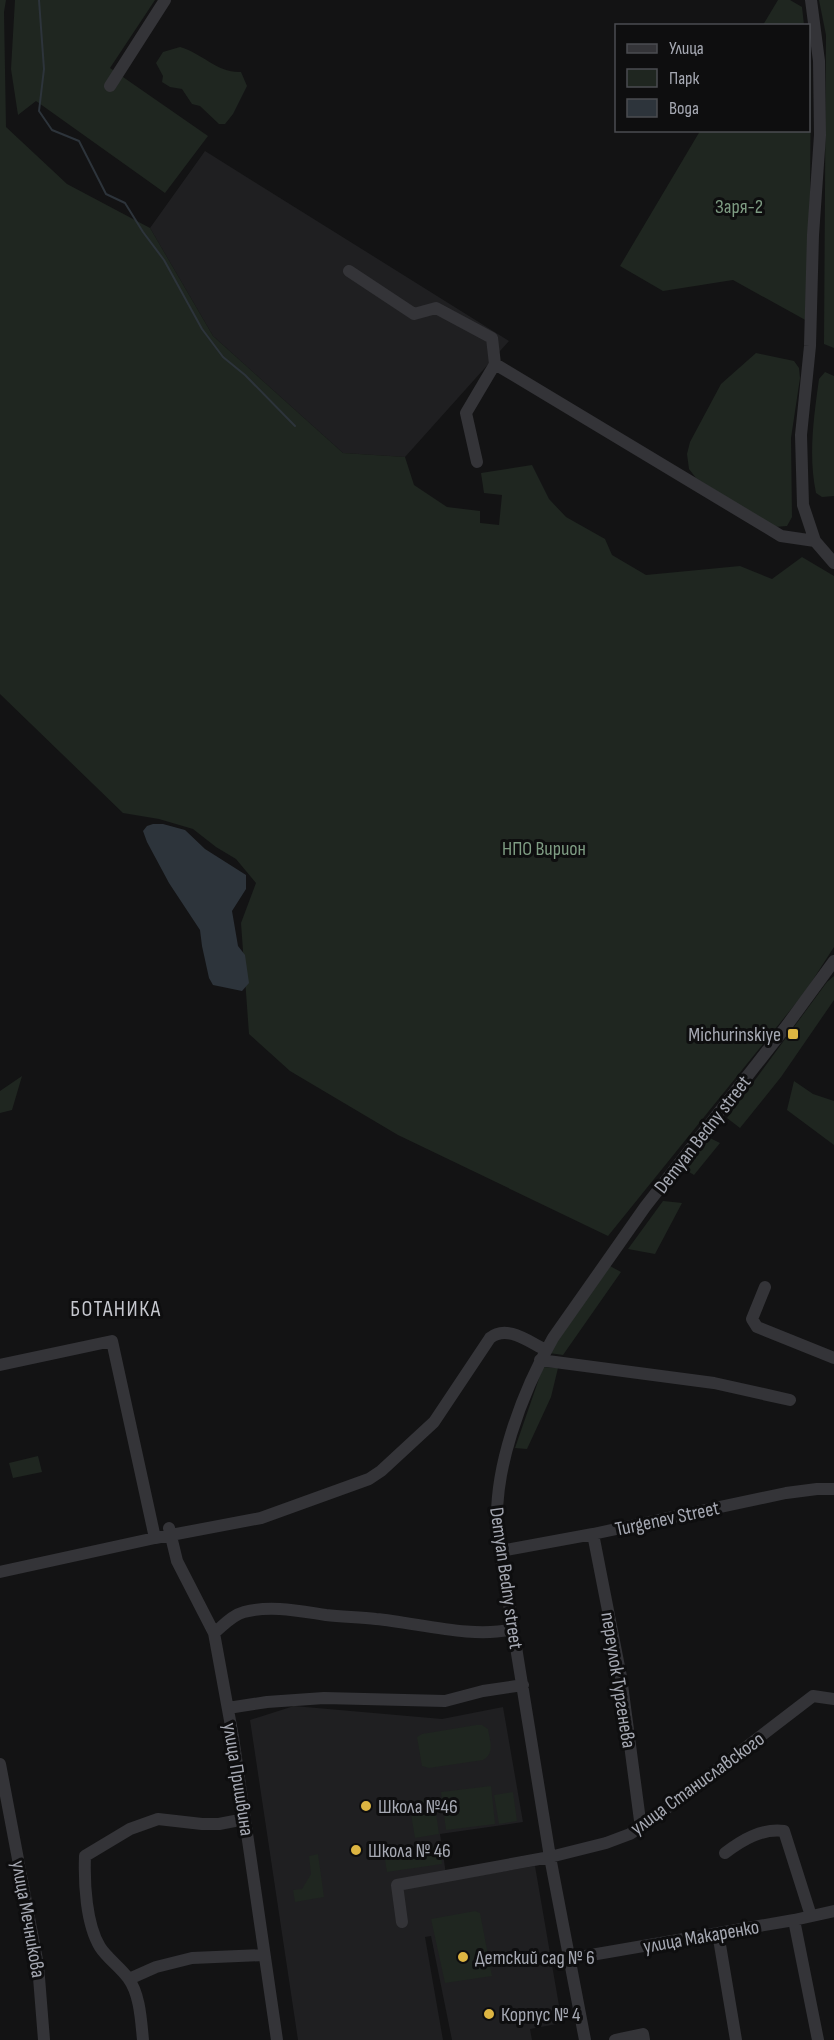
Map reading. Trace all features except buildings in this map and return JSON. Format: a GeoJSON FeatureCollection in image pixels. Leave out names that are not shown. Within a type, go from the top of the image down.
{"type":"FeatureCollection","features":[{"type":"Feature","properties":{"kind":"street"},"geometry":{"type":"LineString","coordinates":[[111,86],[165,0]]}},
{"type":"Feature","properties":{"kind":"street"},"geometry":{"type":"LineString","coordinates":[[811,0],[819,62],[820,135],[813,235],[810,346],[801,435],[803,505],[814,541],[834,563]]}},
{"type":"Feature","properties":{"kind":"street"},"geometry":{"type":"LineString","coordinates":[[349,271],[414,314],[435,308],[492,338],[495,364],[466,413],[477,462]]}},
{"type":"Feature","properties":{"kind":"street"},"geometry":{"type":"LineString","coordinates":[[495,364],[781,536],[814,541]]}},
{"type":"Feature","properties":{"kind":"street","name":"Demyan Bedny street"},"geometry":{"type":"LineString","coordinates":[[585,2040],[550,1857],[500,1551],[496,1503],[502,1470],[521,1409],[543,1355],[598,1272],[645,1207],[794,1017],[834,961]]}},
{"type":"Feature","properties":{"kind":"street"},"geometry":{"type":"LineString","coordinates":[[765,1287],[752,1319],[757,1327],[834,1358]]}},
{"type":"Feature","properties":{"kind":"street"},"geometry":{"type":"LineString","coordinates":[[0,1572],[155,1538],[170,1532],[261,1518],[369,1479],[381,1471],[434,1422],[490,1338],[503,1331],[511,1333],[543,1355],[714,1383],[790,1400]]}},
{"type":"Feature","properties":{"kind":"street"},"geometry":{"type":"LineString","coordinates":[[0,1365],[112,1341],[155,1538]]}},
{"type":"Feature","properties":{"kind":"street","name":"Turgenev Street"},"geometry":{"type":"LineString","coordinates":[[500,1551],[786,1493],[834,1489]]}},
{"type":"Feature","properties":{"kind":"street","name":"улица Пришвина"},"geometry":{"type":"LineString","coordinates":[[170,1532],[177,1561],[214,1633],[228,1708],[277,2040]]}},
{"type":"Feature","properties":{"kind":"street","name":"переулок Тургенева"},"geometry":{"type":"LineString","coordinates":[[593,1533],[621,1677],[640,1828]]}},
{"type":"Feature","properties":{"kind":"street"},"geometry":{"type":"LineString","coordinates":[[214,1633],[242,1613],[269,1609],[375,1619],[480,1633],[513,1629]]}},
{"type":"Feature","properties":{"kind":"street"},"geometry":{"type":"LineString","coordinates":[[228,1708],[267,1702],[324,1698],[445,1701],[483,1691],[523,1685]]}},
{"type":"Feature","properties":{"kind":"street","name":"улица Станиславского"},"geometry":{"type":"LineString","coordinates":[[402,1922],[397,1885],[550,1857],[606,1844],[640,1828],[813,1696],[834,1699]]}},
{"type":"Feature","properties":{"kind":"street","name":"улица Мечникова"},"geometry":{"type":"LineString","coordinates":[[0,1764],[38,1965],[44,2040]]}},
{"type":"Feature","properties":{"kind":"street"},"geometry":{"type":"LineString","coordinates":[[142,2040],[140,2016],[129,1979],[101,1948],[94,1934],[90,1920],[84,1867],[85,1856],[130,1829],[158,1819],[202,1824],[245,1819]]}},
{"type":"Feature","properties":{"kind":"street"},"geometry":{"type":"LineString","coordinates":[[725,1853],[760,1833],[776,1830],[784,1832],[810,1916]]}},
{"type":"Feature","properties":{"kind":"street","name":"улица Макаренко"},"geometry":{"type":"LineString","coordinates":[[568,1959],[834,1911]]}},
{"type":"Feature","properties":{"kind":"street"},"geometry":{"type":"LineString","coordinates":[[794,1920],[818,2040]]}},
{"type":"Feature","properties":{"kind":"street"},"geometry":{"type":"LineString","coordinates":[[718,1933],[736,2040]]}},
{"type":"Feature","properties":{"kind":"street"},"geometry":{"type":"LineString","coordinates":[[129,1979],[156,1967],[192,1958],[264,1955]]}},
{"type":"Feature","properties":{"kind":"street"},"geometry":{"type":"LineString","coordinates":[[615,2040],[644,2037]]}},
{"type":"Feature","properties":{"kind":"shaded area"},"geometry":{"type":"Polygon","coordinates":[[[205,151],[509,341],[405,457],[343,453],[213,336],[150,228],[205,151]]]}},
{"type":"Feature","properties":{"kind":"shaded area","name":"Школа № 46"},"geometry":{"type":"Polygon","coordinates":[[[294,1706],[442,1719],[503,1707],[523,1822],[440,1834],[447,1881],[535,1866],[562,2023],[530,2029],[532,2040],[452,2040],[431,1936],[425,1937],[443,2040],[298,2040],[250,1720],[294,1706]]]}},
{"type":"Feature","properties":{"kind":"green space","name":"НПО Вирион"},"geometry":{"type":"Polygon","coordinates":[[[0,0],[6,0],[4,12],[6,127],[67,184],[150,228],[213,336],[343,453],[405,457],[414,485],[447,507],[480,511],[480,523],[499,525],[502,495],[484,493],[481,473],[532,465],[549,499],[566,517],[605,539],[612,555],[646,575],[740,566],[772,579],[802,557],[834,576],[834,947],[805,992],[608,1236],[398,1135],[290,1071],[249,1034],[241,923],[256,883],[236,859],[193,829],[159,819],[123,813],[0,694],[0,0]]]}},
{"type":"Feature","properties":{"kind":"green space"},"geometry":{"type":"Polygon","coordinates":[[[15,0],[155,0],[110,68],[208,136],[165,193],[36,101],[18,115],[11,69],[15,0]]]}},
{"type":"Feature","properties":{"kind":"green space"},"geometry":{"type":"Polygon","coordinates":[[[778,0],[790,0],[802,7],[804,24],[764,24],[778,0]]]}},
{"type":"Feature","properties":{"kind":"green space"},"geometry":{"type":"Polygon","coordinates":[[[819,0],[834,0],[834,348],[824,344],[826,35],[819,0]]]}},
{"type":"Feature","properties":{"kind":"green space"},"geometry":{"type":"Polygon","coordinates":[[[180,47],[224,69],[241,72],[247,86],[233,114],[225,124],[219,124],[200,106],[192,104],[182,89],[170,87],[162,82],[163,76],[156,63],[163,52],[180,47]]]}},
{"type":"Feature","properties":{"kind":"green space","name":"Заря-2"},"geometry":{"type":"Polygon","coordinates":[[[810,61],[811,70],[809,322],[733,280],[663,291],[620,266],[699,132],[810,132],[810,61]]]}},
{"type":"Feature","properties":{"kind":"green space"},"geometry":{"type":"Polygon","coordinates":[[[756,353],[794,361],[799,368],[800,378],[791,438],[792,517],[787,526],[774,527],[696,478],[689,469],[687,454],[690,442],[721,384],[756,353]]]}},
{"type":"Feature","properties":{"kind":"green space"},"geometry":{"type":"Polygon","coordinates":[[[825,372],[834,376],[834,496],[822,497],[816,493],[812,450],[819,379],[825,372]]]}},
{"type":"Feature","properties":{"kind":"green space"},"geometry":{"type":"Polygon","coordinates":[[[834,976],[834,1000],[781,1077],[740,1128],[727,1118],[827,982],[834,976]]]}},
{"type":"Feature","properties":{"kind":"green space"},"geometry":{"type":"Polygon","coordinates":[[[22,1076],[12,1110],[0,1113],[0,1091],[22,1076]]]}},
{"type":"Feature","properties":{"kind":"green space"},"geometry":{"type":"Polygon","coordinates":[[[794,1081],[813,1094],[834,1101],[834,1145],[787,1110],[794,1081]]]}},
{"type":"Feature","properties":{"kind":"green space"},"geometry":{"type":"Polygon","coordinates":[[[706,1136],[720,1143],[694,1175],[681,1167],[706,1136]]]}},
{"type":"Feature","properties":{"kind":"green space"},"geometry":{"type":"Polygon","coordinates":[[[663,1201],[682,1203],[655,1254],[628,1249],[663,1201]]]}},
{"type":"Feature","properties":{"kind":"green space"},"geometry":{"type":"Polygon","coordinates":[[[610,1266],[621,1272],[563,1355],[549,1353],[610,1266]]]}},
{"type":"Feature","properties":{"kind":"green space"},"geometry":{"type":"Polygon","coordinates":[[[543,1367],[558,1368],[551,1397],[527,1449],[515,1448],[543,1367]]]}},
{"type":"Feature","properties":{"kind":"green space"},"geometry":{"type":"Polygon","coordinates":[[[38,1456],[42,1472],[13,1478],[9,1463],[38,1456]]]}},
{"type":"Feature","properties":{"kind":"green space"},"geometry":{"type":"Polygon","coordinates":[[[482,1725],[488,1729],[490,1750],[487,1757],[483,1760],[429,1768],[422,1766],[417,1737],[422,1734],[482,1725]]]}},
{"type":"Feature","properties":{"kind":"green space"},"geometry":{"type":"Polygon","coordinates":[[[491,1786],[495,1824],[446,1830],[441,1792],[491,1786]]]}},
{"type":"Feature","properties":{"kind":"green space"},"geometry":{"type":"Polygon","coordinates":[[[513,1792],[517,1821],[499,1824],[494,1795],[513,1792]]]}},
{"type":"Feature","properties":{"kind":"green space"},"geometry":{"type":"Polygon","coordinates":[[[434,1799],[439,1834],[415,1838],[409,1802],[434,1799]]]}},
{"type":"Feature","properties":{"kind":"green space"},"geometry":{"type":"Polygon","coordinates":[[[439,1845],[442,1864],[387,1872],[384,1853],[439,1845]]]}},
{"type":"Feature","properties":{"kind":"green space"},"geometry":{"type":"Polygon","coordinates":[[[318,1854],[324,1897],[295,1902],[293,1890],[302,1889],[311,1874],[309,1856],[318,1854]]]}},
{"type":"Feature","properties":{"kind":"green space"},"geometry":{"type":"Polygon","coordinates":[[[475,1911],[480,1913],[492,1976],[445,1983],[431,1919],[475,1911]]]}},
{"type":"Feature","properties":{"kind":"water"},"geometry":{"type":"Polygon","coordinates":[[[163,824],[185,830],[205,849],[246,875],[246,889],[232,911],[238,946],[245,955],[249,983],[242,991],[213,985],[209,978],[200,930],[169,883],[143,831],[147,826],[163,824]]]}},
{"type":"Feature","properties":{"kind":"waterway"},"geometry":{"type":"LineString","coordinates":[[39,0],[44,69],[39,111],[52,130],[79,141],[106,194],[125,203],[164,260],[202,329],[223,357],[245,375],[295,426]]}},
{"type":"Feature","properties":{"kind":"place","name":"Michurinskiye"},"geometry":{"type":"Point","coordinates":[793,1034]}},
{"type":"Feature","properties":{"kind":"place","name":"Школа №46"},"geometry":{"type":"Point","coordinates":[366,1806]}},
{"type":"Feature","properties":{"kind":"place","name":"Школа № 46"},"geometry":{"type":"Point","coordinates":[356,1850]}},
{"type":"Feature","properties":{"kind":"place","name":"Детский сад № 6"},"geometry":{"type":"Point","coordinates":[463,1957]}},
{"type":"Feature","properties":{"kind":"place","name":"Корпус № 4"},"geometry":{"type":"Point","coordinates":[489,2014]}},
{"type":"Feature","properties":{"kind":"district","name":"БОТАНИКА"},"geometry":{"type":"Point","coordinates":[116,1308]}}]}
